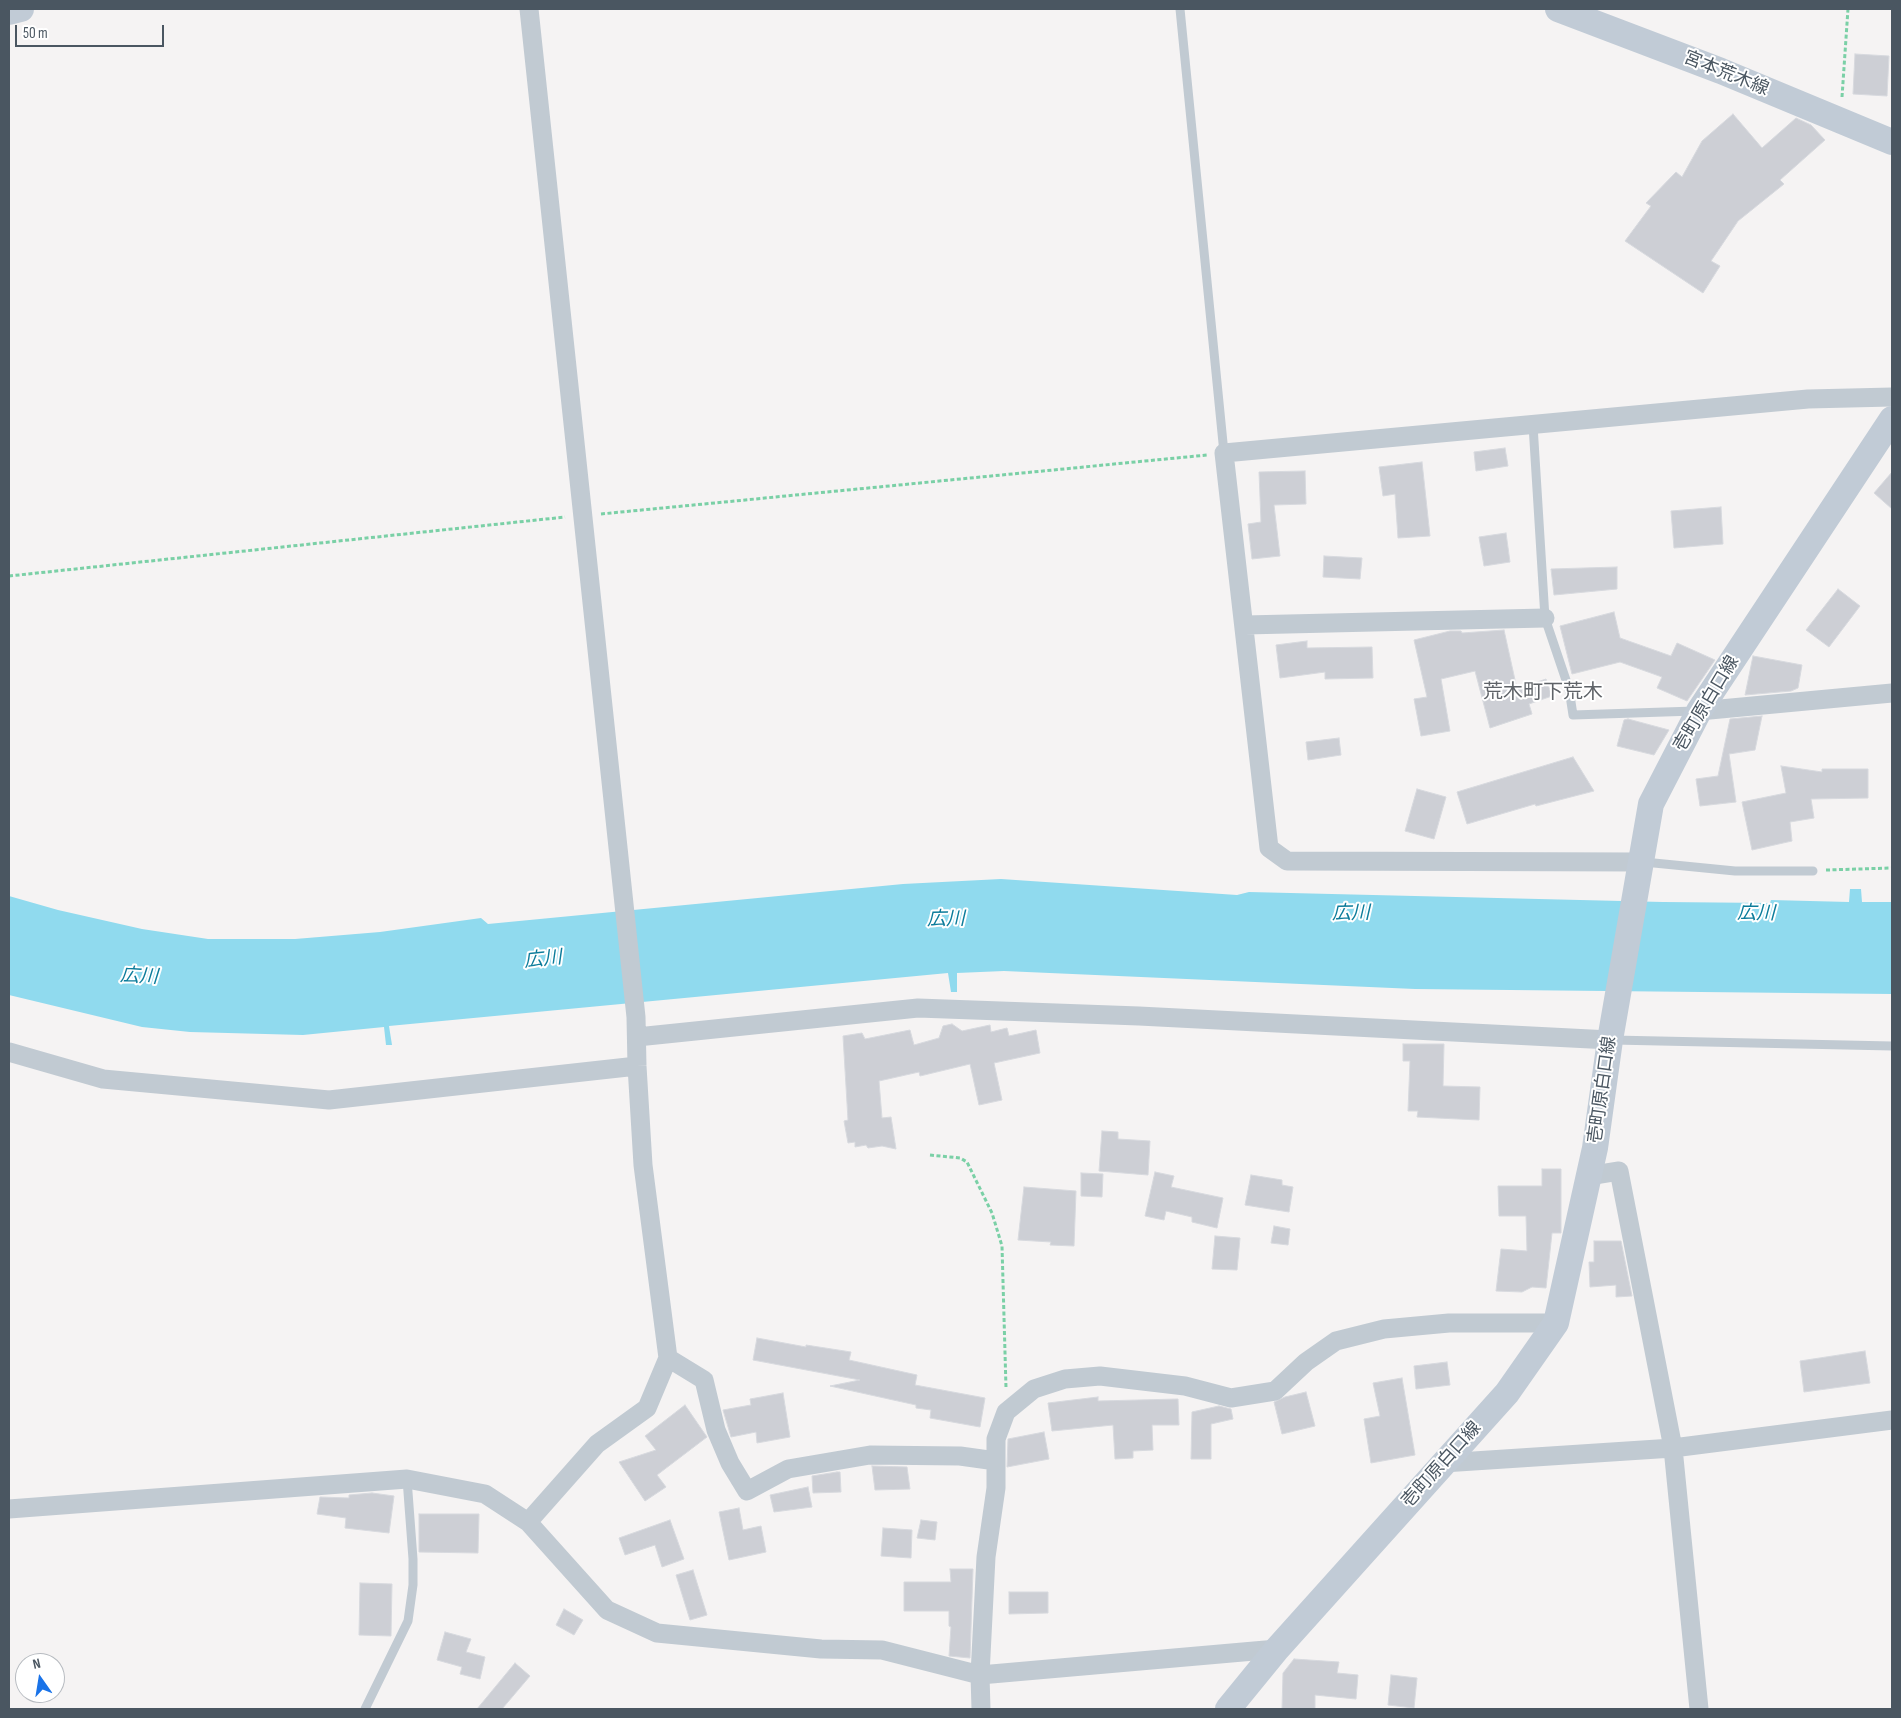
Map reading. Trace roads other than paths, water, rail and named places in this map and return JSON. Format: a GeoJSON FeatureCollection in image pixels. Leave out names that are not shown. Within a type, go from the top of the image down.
{"type":"FeatureCollection","features":[{"type":"Feature","properties":{"kind":"main road"},"geometry":{"type":"LineString","coordinates":[[9,12],[21,9]]}},
{"type":"Feature","properties":{"kind":"main road","name":"宮本荒木線"},"geometry":{"type":"LineString","coordinates":[[1558,9],[1721,71],[1892,142]]}},
{"type":"Feature","properties":{"kind":"main road","name":"壱町原白口線"},"geometry":{"type":"LineString","coordinates":[[1228,1709],[1277,1649],[1508,1393],[1556,1323],[1595,1148],[1610,1040],[1651,804],[1699,711],[1892,419]]}},
{"type":"Feature","properties":{"kind":"street"},"geometry":{"type":"LineString","coordinates":[[528,1522],[597,1444],[647,1408],[668,1358],[643,1165],[636,1017],[529,9]]}},
{"type":"Feature","properties":{"kind":"street"},"geometry":{"type":"LineString","coordinates":[[1639,868],[1287,861],[1270,848],[1224,453],[1808,399],[1892,397]]}},
{"type":"Feature","properties":{"kind":"street"},"geometry":{"type":"LineString","coordinates":[[1245,625],[1545,618]]}},
{"type":"Feature","properties":{"kind":"street"},"geometry":{"type":"LineString","coordinates":[[1699,711],[1782,705],[1892,692]]}},
{"type":"Feature","properties":{"kind":"street"},"geometry":{"type":"LineString","coordinates":[[637,1037],[918,1008],[1140,1016],[1610,1040]]}},
{"type":"Feature","properties":{"kind":"street"},"geometry":{"type":"LineString","coordinates":[[9,1052],[103,1079],[329,1100],[637,1066]]}},
{"type":"Feature","properties":{"kind":"street"},"geometry":{"type":"LineString","coordinates":[[1588,1176],[1619,1171],[1673,1448],[1699,1709]]}},
{"type":"Feature","properties":{"kind":"street"},"geometry":{"type":"LineString","coordinates":[[981,1709],[980,1675],[986,1558],[996,1488],[996,1439],[1006,1412],[1034,1390],[1064,1379],[1100,1376],[1176,1385],[1231,1398],[1275,1391],[1306,1362],[1336,1341],[1384,1329],[1449,1323],[1556,1323]]}},
{"type":"Feature","properties":{"kind":"street"},"geometry":{"type":"LineString","coordinates":[[668,1358],[704,1380],[716,1430],[730,1463],[747,1491],[788,1469],[870,1455],[960,1456],[996,1461]]}},
{"type":"Feature","properties":{"kind":"street"},"geometry":{"type":"LineString","coordinates":[[1443,1463],[1673,1448],[1892,1420]]}},
{"type":"Feature","properties":{"kind":"street"},"geometry":{"type":"LineString","coordinates":[[9,1509],[407,1480],[485,1494],[528,1522],[607,1610],[656,1633],[820,1649],[882,1650],[980,1675],[1277,1649]]}},
{"type":"Feature","properties":{"kind":"lane"},"geometry":{"type":"LineString","coordinates":[[1180,9],[1224,453]]}},
{"type":"Feature","properties":{"kind":"lane"},"geometry":{"type":"LineString","coordinates":[[1533,425],[1545,618],[1569,689],[1573,715],[1699,711]]}},
{"type":"Feature","properties":{"kind":"lane"},"geometry":{"type":"LineString","coordinates":[[1639,868],[1813,871]]}},
{"type":"Feature","properties":{"kind":"lane"},"geometry":{"type":"LineString","coordinates":[[1610,1040],[1892,1046]]}},
{"type":"Feature","properties":{"kind":"lane"},"geometry":{"type":"LineString","coordinates":[[365,1709],[408,1621],[413,1585],[413,1559],[407,1480]]}},
{"type":"Feature","properties":{"kind":"water","name":"広川"},"geometry":{"type":"Polygon","coordinates":[[[1001,879],[1237,895],[1249,892],[1663,902],[1770,903],[1771,900],[1849,902],[1850,889],[1861,889],[1862,902],[1892,902],[1892,994],[1415,989],[1004,971],[957,973],[957,992],[951,992],[948,973],[389,1026],[392,1045],[386,1045],[384,1027],[303,1035],[190,1032],[142,1027],[9,995],[9,896],[58,910],[142,929],[208,939],[295,939],[380,932],[481,918],[488,924],[903,884],[1001,879]]]}},
{"type":"Feature","properties":{"kind":"district","name":"荒木町下荒木"},"geometry":{"type":"Point","coordinates":[1543,693]}}]}
